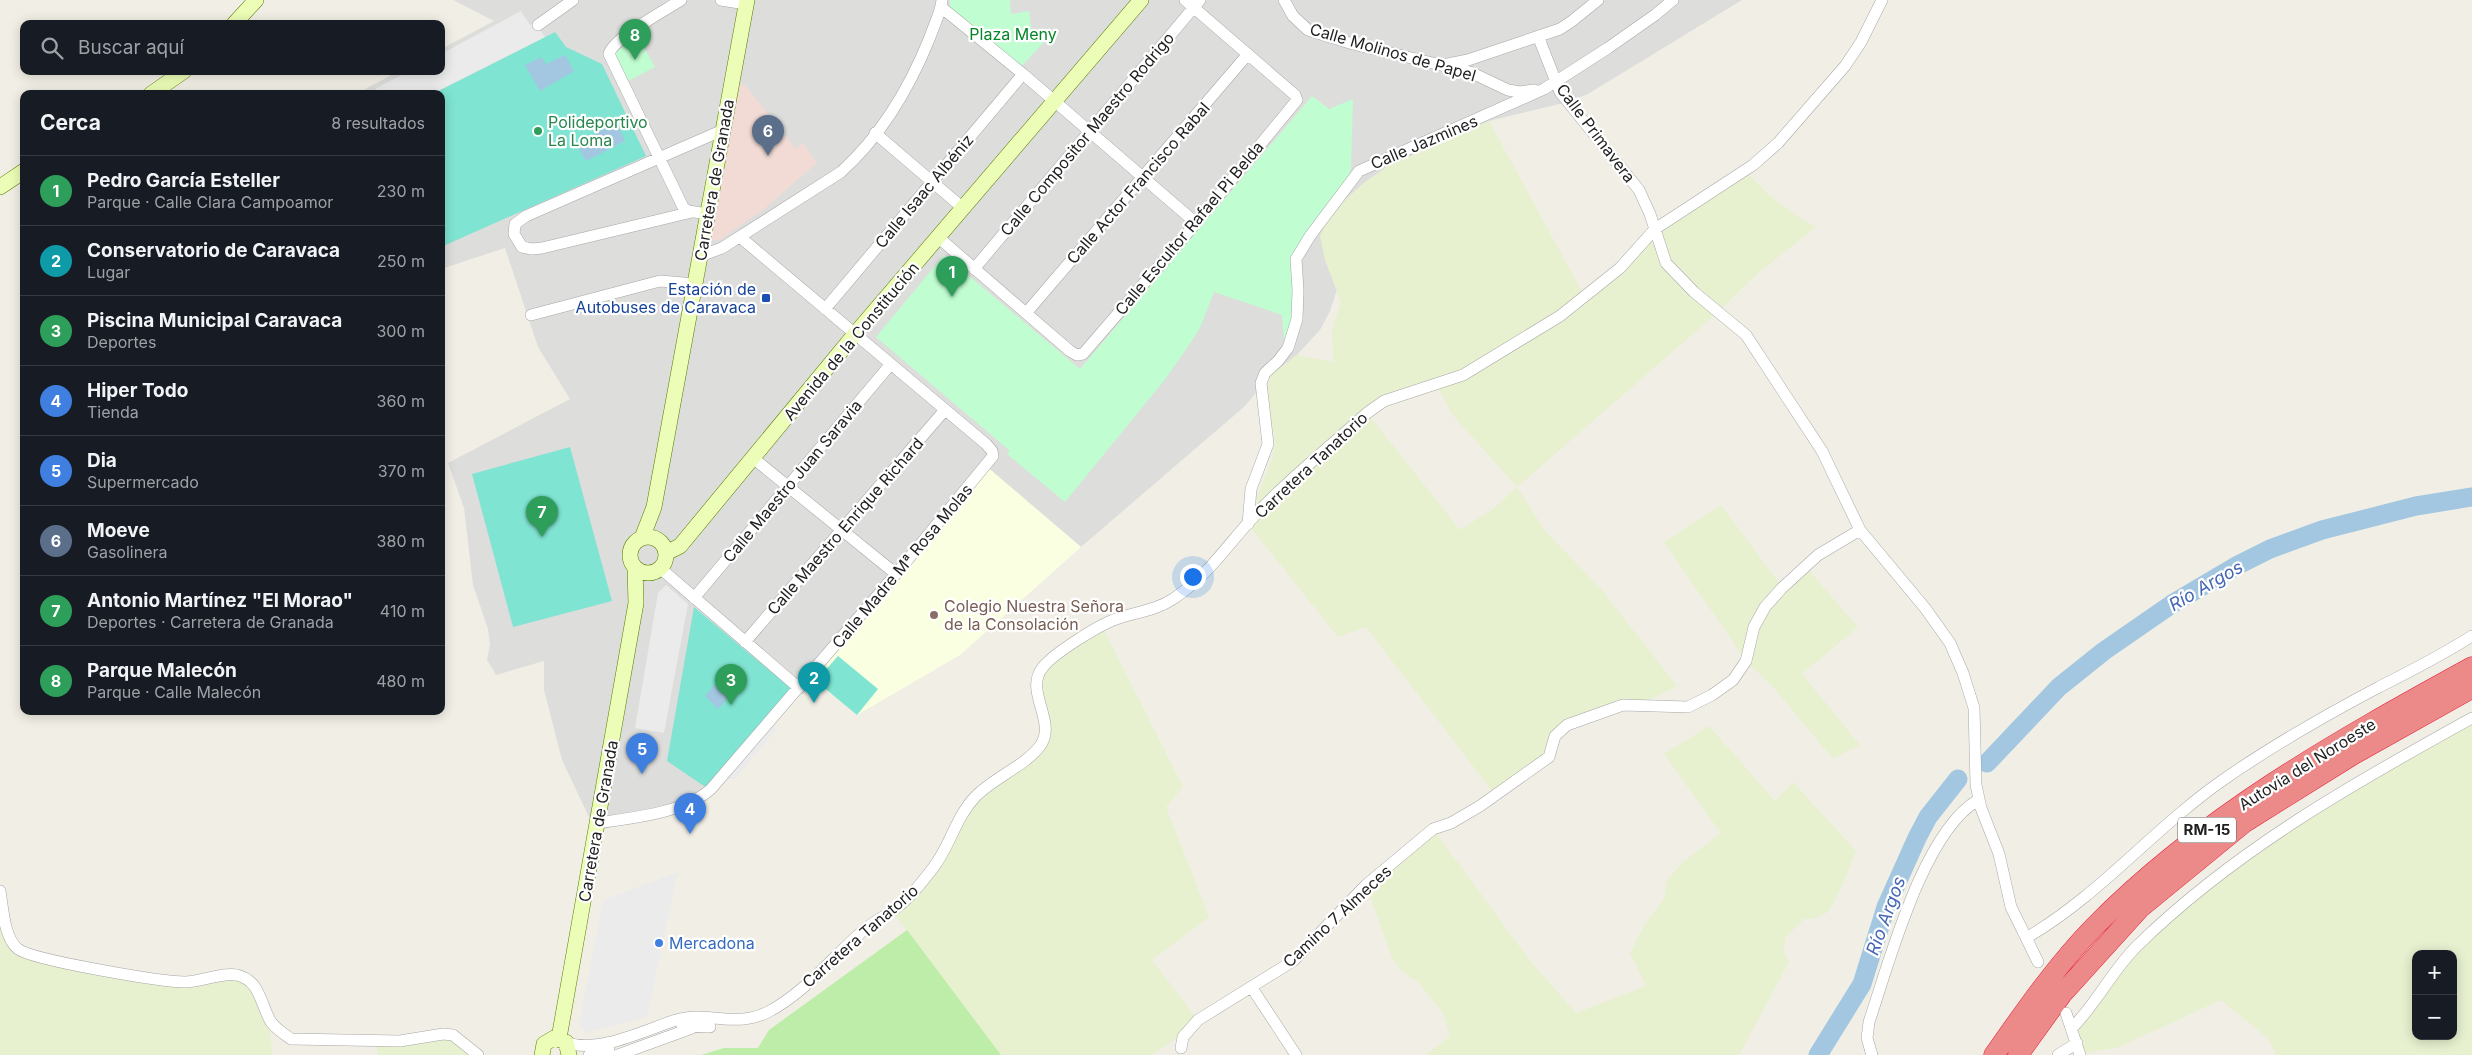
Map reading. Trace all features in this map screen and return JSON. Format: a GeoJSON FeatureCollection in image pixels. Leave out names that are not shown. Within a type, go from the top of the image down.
{"type":"FeatureCollection","features":[{"type":"Feature","properties":{"kind":"highway","name":"Autovía del Noroeste"},"geometry":{"type":"LineString","coordinates":[[1994,1055],[2043,986],[2093,929],[2144,879],[2252,795],[2365,726],[2472,667]]}},
{"type":"Feature","properties":{"kind":"highway","name":"Autovía del Noroeste"},"geometry":{"type":"LineString","coordinates":[[2018,1055],[2062,994],[2140,908],[2245,822],[2354,754],[2472,688]]}},
{"type":"Feature","properties":{"kind":"main road"},"geometry":{"type":"LineString","coordinates":[[238,20],[256,0]]}},
{"type":"Feature","properties":{"kind":"main road","name":"Avenida de la Constitución"},"geometry":{"type":"LineString","coordinates":[[666,553],[680,546],[855,334],[1141,0]]}},
{"type":"Feature","properties":{"kind":"main road","name":"Carretera de Granada"},"geometry":{"type":"LineString","coordinates":[[648,570],[630,558],[630,552],[632,546],[648,538],[746,2]]}},
{"type":"Feature","properties":{"kind":"main road"},"geometry":{"type":"LineString","coordinates":[[157,90],[178,75]]}},
{"type":"Feature","properties":{"kind":"main road"},"geometry":{"type":"LineString","coordinates":[[0,187],[20,174]]}},
{"type":"Feature","properties":{"kind":"main road"},"geometry":{"type":"LineString","coordinates":[[648,538],[662,544],[666,553]]}},
{"type":"Feature","properties":{"kind":"main road","name":"Carretera de Granada"},"geometry":{"type":"LineString","coordinates":[[564,1045],[597,823],[636,603],[648,570],[664,564],[666,553]]}},
{"type":"Feature","properties":{"kind":"main road"},"geometry":{"type":"LineString","coordinates":[[542,1055],[542,1047],[547,1040],[564,1045]]}},
{"type":"Feature","properties":{"kind":"street"},"geometry":{"type":"LineString","coordinates":[[538,25],[573,0]]}},
{"type":"Feature","properties":{"kind":"street"},"geometry":{"type":"LineString","coordinates":[[681,0],[613,46],[609,54],[681,204],[685,209],[692,212],[708,214]]}},
{"type":"Feature","properties":{"kind":"street"},"geometry":{"type":"LineString","coordinates":[[721,0],[746,2]]}},
{"type":"Feature","properties":{"kind":"street"},"geometry":{"type":"LineString","coordinates":[[1185,0],[1197,4],[1248,54]]}},
{"type":"Feature","properties":{"kind":"street","name":"Calle Molinos de Papel"},"geometry":{"type":"LineString","coordinates":[[1284,0],[1293,16],[1308,30],[1353,44],[1477,74],[1501,86],[1520,92],[1544,89]]}},
{"type":"Feature","properties":{"kind":"street"},"geometry":{"type":"LineString","coordinates":[[1437,64],[1459,63],[1566,26],[1598,0]]}},
{"type":"Feature","properties":{"kind":"street"},"geometry":{"type":"LineString","coordinates":[[1558,86],[1673,0]]}},
{"type":"Feature","properties":{"kind":"street","name":"Carretera Tanatorio"},"geometry":{"type":"LineString","coordinates":[[710,1027],[768,1012],[779,1005],[865,929],[900,905],[920,885],[942,856],[961,816],[973,799],[1040,746],[1045,731],[1045,721],[1037,684],[1038,674],[1043,667],[1102,626],[1116,619],[1150,610],[1174,599],[1227,551],[1248,524],[1274,496],[1367,413],[1384,401],[1463,375],[1560,316],[1620,268],[1655,229],[1746,170],[1778,143],[1845,66],[1861,42],[1882,0]]}},
{"type":"Feature","properties":{"kind":"street"},"geometry":{"type":"LineString","coordinates":[[700,256],[715,252],[841,172],[875,133],[910,84],[942,3],[1196,223]]}},
{"type":"Feature","properties":{"kind":"street","name":"Calle Compositor Maestro Rodrigo"},"geometry":{"type":"LineString","coordinates":[[974,269],[1088,131],[1197,4]]}},
{"type":"Feature","properties":{"kind":"street","name":"Calle Primavera"},"geometry":{"type":"LineString","coordinates":[[1538,36],[1558,86],[1639,190],[1666,263],[1694,292],[1746,335],[1792,408],[1808,427],[1822,451],[1860,530],[1938,625],[1956,656],[1974,708],[1978,800],[1999,854],[2009,900],[2038,962]]}},
{"type":"Feature","properties":{"kind":"street","name":"Calle Escultor Rafael Pi Belda"},"geometry":{"type":"LineString","coordinates":[[1027,312],[1070,351],[1078,355],[1086,350],[1196,223],[1297,98],[1248,54]]}},
{"type":"Feature","properties":{"kind":"street","name":"Calle Actor Francisco Rabal"},"geometry":{"type":"LineString","coordinates":[[1027,312],[1248,54]]}},
{"type":"Feature","properties":{"kind":"street"},"geometry":{"type":"LineString","coordinates":[[1477,57],[1472,69],[1477,74]]}},
{"type":"Feature","properties":{"kind":"street","name":"Calle Isaac Albéniz"},"geometry":{"type":"LineString","coordinates":[[825,309],[1023,74]]}},
{"type":"Feature","properties":{"kind":"street"},"geometry":{"type":"LineString","coordinates":[[1501,86],[1509,106]]}},
{"type":"Feature","properties":{"kind":"street","name":"Calle Jazmines"},"geometry":{"type":"LineString","coordinates":[[1248,524],[1251,489],[1268,444],[1260,384],[1265,373],[1288,348],[1297,319],[1298,290],[1295,263],[1298,252],[1359,171],[1544,89],[1558,86]]}},
{"type":"Feature","properties":{"kind":"street"},"geometry":{"type":"LineString","coordinates":[[692,212],[542,248],[526,248],[515,239],[515,224],[526,216],[723,130]]}},
{"type":"Feature","properties":{"kind":"street"},"geometry":{"type":"LineString","coordinates":[[875,133],[964,209]]}},
{"type":"Feature","properties":{"kind":"street"},"geometry":{"type":"LineString","coordinates":[[676,215],[680,210],[681,204]]}},
{"type":"Feature","properties":{"kind":"street"},"geometry":{"type":"LineString","coordinates":[[740,237],[944,411]]}},
{"type":"Feature","properties":{"kind":"street"},"geometry":{"type":"LineString","coordinates":[[939,238],[1027,312]]}},
{"type":"Feature","properties":{"kind":"street"},"geometry":{"type":"LineString","coordinates":[[531,315],[660,281],[695,284]]}},
{"type":"Feature","properties":{"kind":"street","name":"Calle Maestro Juan Saravia"},"geometry":{"type":"LineString","coordinates":[[694,598],[890,365]]}},
{"type":"Feature","properties":{"kind":"street","name":"Calle Madre Mª Rosa Molas"},"geometry":{"type":"LineString","coordinates":[[597,823],[653,814],[703,796],[799,688],[896,574],[986,466],[993,454],[986,444],[944,411]]}},
{"type":"Feature","properties":{"kind":"street","name":"Calle Maestro Enrique Richard"},"geometry":{"type":"LineString","coordinates":[[745,642],[944,411]]}},
{"type":"Feature","properties":{"kind":"street"},"geometry":{"type":"LineString","coordinates":[[753,458],[896,574]]}},
{"type":"Feature","properties":{"kind":"street","name":"Camino 7 Almeces"},"geometry":{"type":"LineString","coordinates":[[1181,1048],[1183,1038],[1198,1020],[1293,961],[1366,885],[1433,829],[1451,823],[1480,806],[1549,757],[1555,736],[1567,724],[1623,705],[1688,707],[1721,689],[1733,680],[1746,661],[1754,626],[1772,599],[1818,555],[1860,530]]}},
{"type":"Feature","properties":{"kind":"street"},"geometry":{"type":"LineString","coordinates":[[648,570],[694,598],[799,688]]}},
{"type":"Feature","properties":{"kind":"street"},"geometry":{"type":"LineString","coordinates":[[2026,938],[2045,927],[2089,892],[2177,814],[2224,780],[2326,716],[2435,659],[2472,636]]}},
{"type":"Feature","properties":{"kind":"street"},"geometry":{"type":"LineString","coordinates":[[2072,1028],[2100,996],[2136,946],[2247,854],[2343,792],[2472,718]]}},
{"type":"Feature","properties":{"kind":"street"},"geometry":{"type":"LineString","coordinates":[[1872,1055],[1867,1038],[1869,1022],[1904,913],[1943,834],[1955,818],[1978,800]]}},
{"type":"Feature","properties":{"kind":"street"},"geometry":{"type":"LineString","coordinates":[[0,891],[12,941],[17,948],[26,954],[70,964],[163,980],[184,982],[237,975],[248,980],[257,988],[271,1021],[291,1039],[400,1041],[444,1034],[453,1035],[478,1055]]}},
{"type":"Feature","properties":{"kind":"street"},"geometry":{"type":"LineString","coordinates":[[1252,988],[1296,1055]]}},
{"type":"Feature","properties":{"kind":"street"},"geometry":{"type":"LineString","coordinates":[[2066,1013],[2080,1055]]}},
{"type":"Feature","properties":{"kind":"street"},"geometry":{"type":"LineString","coordinates":[[650,1029],[687,1018],[736,1021]]}},
{"type":"Feature","properties":{"kind":"street"},"geometry":{"type":"LineString","coordinates":[[589,1055],[626,1046],[635,1035],[641,1022],[650,1029],[662,1031],[689,1024],[710,1027]]}},
{"type":"Feature","properties":{"kind":"street"},"geometry":{"type":"LineString","coordinates":[[618,1055],[683,1030],[710,1027]]}},
{"type":"Feature","properties":{"kind":"street"},"geometry":{"type":"LineString","coordinates":[[564,1045],[601,1044],[635,1035]]}},
{"type":"Feature","properties":{"kind":"street"},"geometry":{"type":"LineString","coordinates":[[2058,1055],[2077,1043]]}},
{"type":"Feature","properties":{"kind":"shaded area"},"geometry":{"type":"Polygon","coordinates":[[[453,0],[1742,0],[1588,94],[1568,102],[1489,121],[1388,166],[1364,183],[1345,200],[1325,226],[1325,260],[1337,290],[1330,311],[1320,330],[1297,355],[1272,374],[1245,406],[1081,547],[986,466],[711,789],[653,814],[596,832],[562,760],[544,690],[544,661],[496,675],[487,660],[490,644],[488,629],[473,585],[464,508],[448,463],[570,399],[538,347],[505,248],[445,268],[445,90],[363,90],[392,75],[445,75],[445,47],[494,21],[453,0]]]}},
{"type":"Feature","properties":{"kind":"shaded area"},"geometry":{"type":"Polygon","coordinates":[[[521,11],[530,25],[535,22],[545,37],[440,90],[375,90],[401,75],[445,75],[445,52],[521,11]]]}},
{"type":"Feature","properties":{"kind":"shaded area","name":"Polideportivo La Loma"},"geometry":{"type":"Polygon","coordinates":[[[555,32],[566,47],[602,64],[646,156],[445,245],[445,90],[440,90],[555,32]]]}},
{"type":"Feature","properties":{"kind":"shaded area"},"geometry":{"type":"Polygon","coordinates":[[[565,55],[574,71],[540,91],[525,65],[541,57],[546,64],[565,55]]]}},
{"type":"Feature","properties":{"kind":"shaded area"},"geometry":{"type":"Polygon","coordinates":[[[738,84],[745,85],[796,149],[803,143],[817,163],[764,209],[718,241],[710,239],[738,84]]]}},
{"type":"Feature","properties":{"kind":"shaded area"},"geometry":{"type":"Polygon","coordinates":[[[1489,121],[1585,297],[1638,247],[1745,170],[1769,195],[1795,215],[1816,227],[1758,273],[1717,313],[1517,487],[1546,532],[1601,589],[1677,686],[1640,704],[1567,725],[1552,751],[1496,796],[1366,627],[1338,637],[1248,524],[1260,510],[1256,500],[1273,457],[1275,438],[1267,404],[1267,387],[1272,374],[1297,355],[1333,362],[1332,330],[1341,302],[1325,260],[1320,236],[1325,226],[1345,200],[1364,183],[1388,166],[1489,121]],[[1437,385],[1368,414],[1460,530],[1493,509],[1517,487],[1451,413],[1437,385]]]}},
{"type":"Feature","properties":{"kind":"shaded area"},"geometry":{"type":"Polygon","coordinates":[[[617,122],[625,141],[586,161],[576,144],[617,122]]]}},
{"type":"Feature","properties":{"kind":"shaded area"},"geometry":{"type":"Polygon","coordinates":[[[570,447],[612,601],[513,627],[472,474],[570,447]]]}},
{"type":"Feature","properties":{"kind":"shaded area","name":"Colegio Nuestra Señora de la Consolación"},"geometry":{"type":"Polygon","coordinates":[[[986,466],[1081,547],[960,655],[857,715],[809,675],[986,466]]]}},
{"type":"Feature","properties":{"kind":"shaded area"},"geometry":{"type":"Polygon","coordinates":[[[1721,505],[1782,587],[1805,566],[1858,627],[1802,674],[1860,745],[1833,759],[1773,687],[1746,661],[1664,542],[1721,505]]]}},
{"type":"Feature","properties":{"kind":"shaded area"},"geometry":{"type":"Polygon","coordinates":[[[666,585],[688,604],[664,733],[635,728],[658,593],[666,585]]]}},
{"type":"Feature","properties":{"kind":"shaded area"},"geometry":{"type":"Polygon","coordinates":[[[694,607],[795,692],[710,790],[667,761],[694,607]]]}},
{"type":"Feature","properties":{"kind":"shaded area"},"geometry":{"type":"Polygon","coordinates":[[[1102,626],[1183,787],[1166,807],[1209,917],[1152,960],[1198,1020],[1190,1029],[1152,1055],[1001,1055],[892,911],[910,896],[961,816],[1040,746],[1038,674],[1102,626]]]}},
{"type":"Feature","properties":{"kind":"shaded area"},"geometry":{"type":"Polygon","coordinates":[[[838,656],[878,689],[857,715],[816,681],[838,656]]]}},
{"type":"Feature","properties":{"kind":"shaded area"},"geometry":{"type":"Polygon","coordinates":[[[730,667],[745,680],[718,709],[705,696],[730,667]]]}},
{"type":"Feature","properties":{"kind":"shaded area"},"geometry":{"type":"Polygon","coordinates":[[[773,717],[776,730],[735,779],[720,778],[773,717]]]}},
{"type":"Feature","properties":{"kind":"shaded area"},"geometry":{"type":"Polygon","coordinates":[[[2472,718],[2472,1055],[2276,1055],[2269,1039],[2221,1000],[2119,1047],[2080,1054],[2072,1028],[2124,963],[2247,854],[2472,718]]]}},
{"type":"Feature","properties":{"kind":"shaded area"},"geometry":{"type":"Polygon","coordinates":[[[1709,726],[1775,801],[1793,782],[1856,851],[1840,891],[1828,912],[1816,918],[1804,919],[1786,937],[1783,950],[1789,962],[1739,1055],[1426,1055],[1450,1036],[1443,1013],[1418,982],[1402,972],[1392,958],[1366,885],[1433,829],[1531,962],[1576,1013],[1646,986],[1630,953],[1645,924],[1664,899],[1667,880],[1683,862],[1721,833],[1664,754],[1709,726]]]}},
{"type":"Feature","properties":{"kind":"shaded area"},"geometry":{"type":"Polygon","coordinates":[[[678,872],[647,1017],[585,1033],[579,1024],[603,900],[678,872]]]}},
{"type":"Feature","properties":{"kind":"shaded area"},"geometry":{"type":"Polygon","coordinates":[[[0,891],[11,941],[70,964],[207,980],[247,980],[266,1009],[273,1055],[0,1055],[0,891]]]}},
{"type":"Feature","properties":{"kind":"shaded area"},"geometry":{"type":"Polygon","coordinates":[[[443,1034],[478,1055],[378,1055],[376,1041],[443,1034]]]}},
{"type":"Feature","properties":{"kind":"green space","name":"Plaza Meny"},"geometry":{"type":"Polygon","coordinates":[[[950,0],[1010,0],[1011,14],[1029,11],[1031,27],[1044,42],[1021,67],[950,8],[950,0]]]}},
{"type":"Feature","properties":{"kind":"green space"},"geometry":{"type":"Polygon","coordinates":[[[638,36],[655,67],[628,81],[615,53],[638,36]]]}},
{"type":"Feature","properties":{"kind":"green space"},"geometry":{"type":"Polygon","coordinates":[[[1312,96],[1329,109],[1353,99],[1351,167],[1348,180],[1302,243],[1289,337],[1284,339],[1282,315],[1214,292],[1200,328],[1185,351],[1163,382],[1065,502],[1007,454],[1010,451],[876,337],[944,255],[1080,369],[1312,96]]]}},
{"type":"Feature","properties":{"kind":"green space"},"geometry":{"type":"Polygon","coordinates":[[[907,930],[1001,1055],[701,1055],[724,1048],[758,1048],[769,1030],[907,930]]]}},
{"type":"Feature","properties":{"kind":"waterway","name":"Río Argos"},"geometry":{"type":"LineString","coordinates":[[1987,763],[2059,687],[2104,651],[2172,604],[2238,565],[2270,549],[2322,530],[2416,506],[2472,497]]}},
{"type":"Feature","properties":{"kind":"waterway","name":"Río Argos"},"geometry":{"type":"LineString","coordinates":[[1818,1055],[1862,984],[1886,907],[1917,838],[1928,817],[1958,779]]}},
{"type":"Feature","properties":{"kind":"place","name":"Parque Malecón"},"geometry":{"type":"Point","coordinates":[635,60]}},
{"type":"Feature","properties":{"kind":"place","name":"Polideportivo La Loma"},"geometry":{"type":"Point","coordinates":[538,131]}},
{"type":"Feature","properties":{"kind":"place","name":"Moeve"},"geometry":{"type":"Point","coordinates":[768,156]}},
{"type":"Feature","properties":{"kind":"place","name":"Pedro García Esteller"},"geometry":{"type":"Point","coordinates":[952,297]}},
{"type":"Feature","properties":{"kind":"place","name":"Estación de Autobuses de Caravaca"},"geometry":{"type":"Point","coordinates":[766,298]}},
{"type":"Feature","properties":{"kind":"place","name":"Antonio Martínez \"El Morao\""},"geometry":{"type":"Point","coordinates":[542,537]}},
{"type":"Feature","properties":{"kind":"place","name":"Colegio Nuestra Señora de la Consolación"},"geometry":{"type":"Point","coordinates":[934,615]}},
{"type":"Feature","properties":{"kind":"place","name":"Conservatorio de Caravaca"},"geometry":{"type":"Point","coordinates":[814,703]}},
{"type":"Feature","properties":{"kind":"place","name":"Piscina Municipal Caravaca"},"geometry":{"type":"Point","coordinates":[731,705]}},
{"type":"Feature","properties":{"kind":"place","name":"Dia"},"geometry":{"type":"Point","coordinates":[642,774]}},
{"type":"Feature","properties":{"kind":"place","name":"Hiper Todo"},"geometry":{"type":"Point","coordinates":[690,834]}},
{"type":"Feature","properties":{"kind":"place","name":"Mercadona"},"geometry":{"type":"Point","coordinates":[659,943]}}]}
